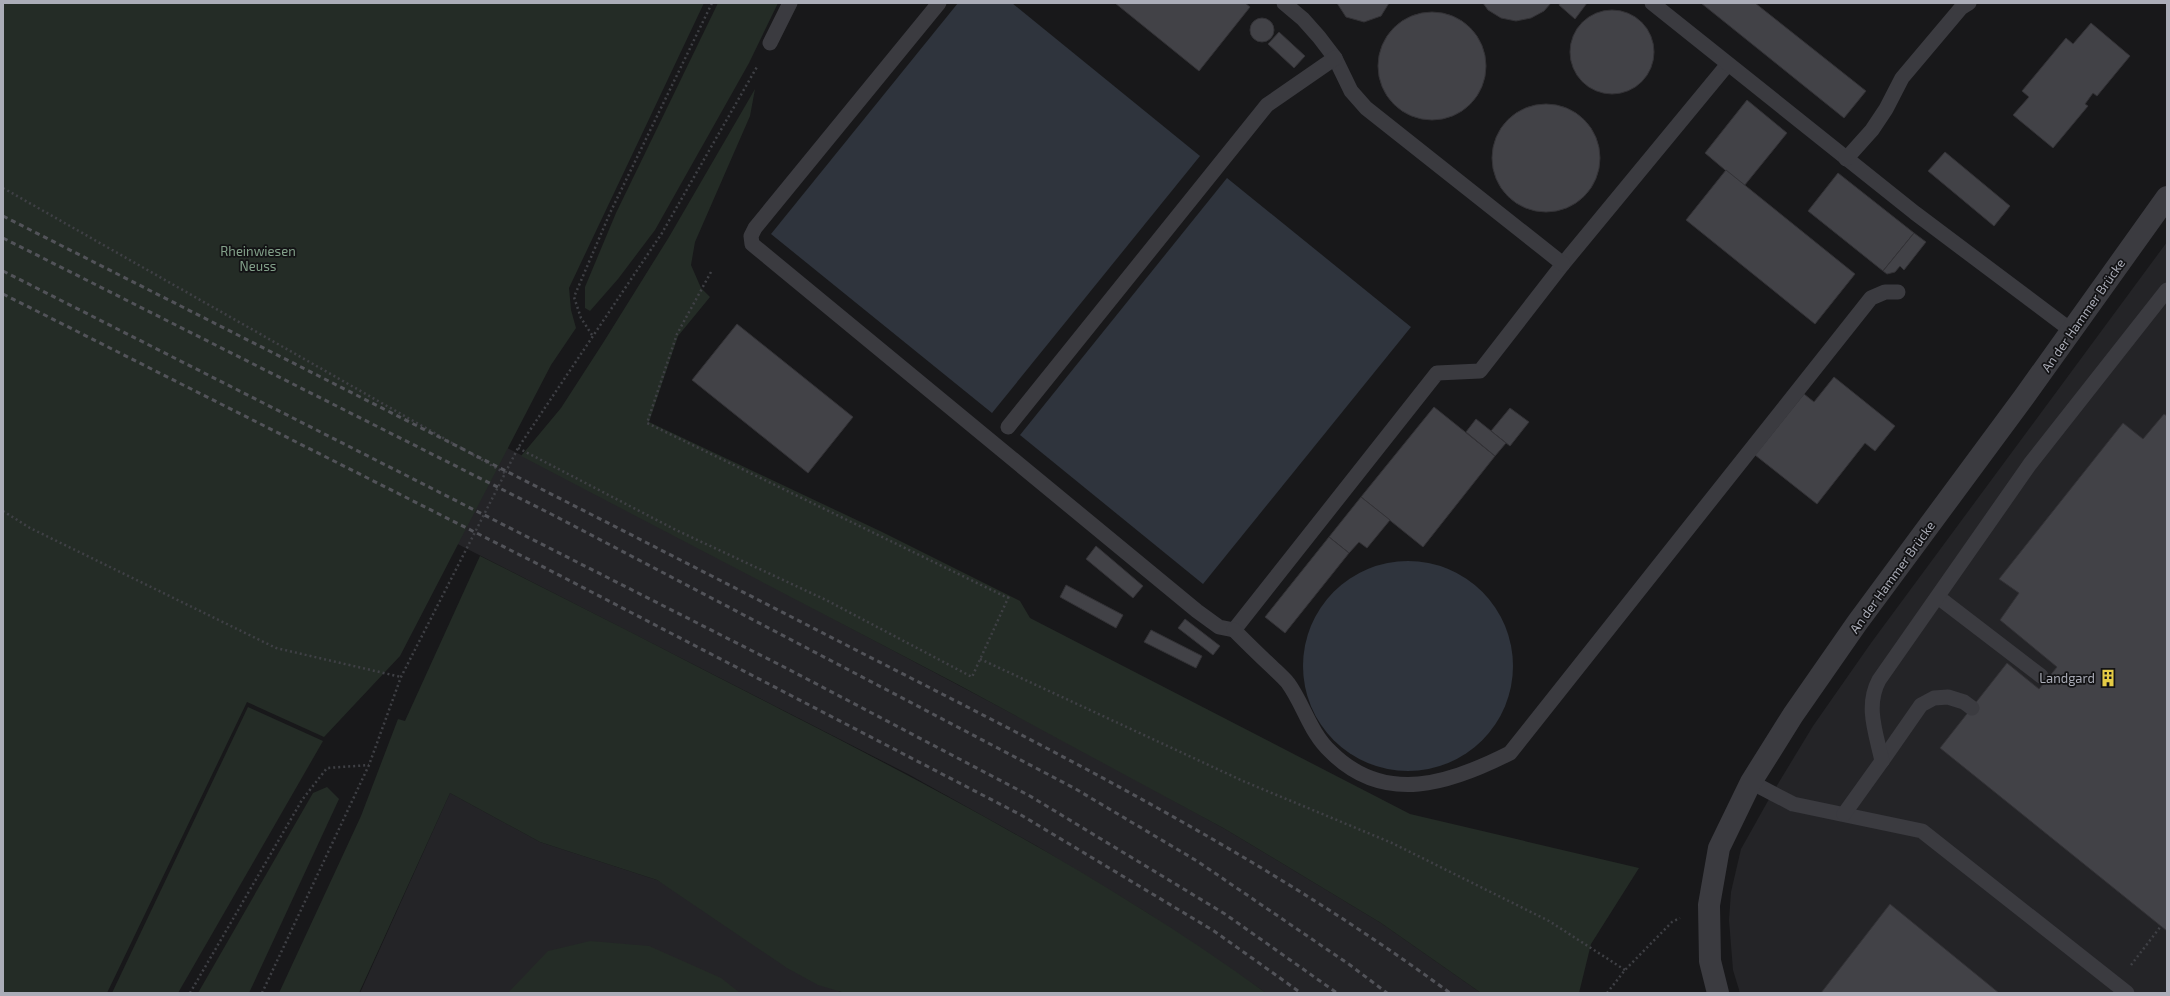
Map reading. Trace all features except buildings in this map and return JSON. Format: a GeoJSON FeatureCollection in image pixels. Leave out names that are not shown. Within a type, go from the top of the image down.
{"type":"FeatureCollection","features":[{"type":"Feature","properties":{"kind":"street","name":"An der Hammer Brücke"},"geometry":{"type":"LineString","coordinates":[[1718,993],[1710,961],[1709,905],[1719,848],[1751,782],[1793,715],[1857,623],[2072,331],[2167,197]]}},
{"type":"Feature","properties":{"kind":"lane"},"geometry":{"type":"LineString","coordinates":[[770,43],[790,3]]}},
{"type":"Feature","properties":{"kind":"lane"},"geometry":{"type":"LineString","coordinates":[[939,3],[755,228],[751,236],[752,244],[1197,611],[1219,627],[1234,630],[1288,683],[1310,726],[1330,752],[1360,774],[1386,783],[1412,784],[1440,782],[1487,764],[1510,752],[1871,298],[1884,292],[1898,292]]}},
{"type":"Feature","properties":{"kind":"lane"},"geometry":{"type":"LineString","coordinates":[[1284,3],[1303,19],[1336,58],[1351,92],[1366,108],[1563,264]]}},
{"type":"Feature","properties":{"kind":"lane"},"geometry":{"type":"LineString","coordinates":[[1652,3],[1915,213],[2072,331]]}},
{"type":"Feature","properties":{"kind":"lane"},"geometry":{"type":"LineString","coordinates":[[1846,159],[1872,130],[1886,109],[1902,78],[1960,8],[1969,3]]}},
{"type":"Feature","properties":{"kind":"lane"},"geometry":{"type":"LineString","coordinates":[[1008,427],[1267,105],[1336,58]]}},
{"type":"Feature","properties":{"kind":"lane"},"geometry":{"type":"LineString","coordinates":[[1234,630],[1437,373],[1480,371],[1563,264],[1728,64]]}},
{"type":"Feature","properties":{"kind":"lane"},"geometry":{"type":"LineString","coordinates":[[1882,761],[1871,707],[1873,692],[2030,464],[2167,290]]}},
{"type":"Feature","properties":{"kind":"lane"},"geometry":{"type":"LineString","coordinates":[[1938,597],[2041,676]]}},
{"type":"Feature","properties":{"kind":"lane"},"geometry":{"type":"LineString","coordinates":[[1844,814],[1921,705],[1934,698],[1948,697],[1964,702],[1972,708]]}},
{"type":"Feature","properties":{"kind":"lane"},"geometry":{"type":"LineString","coordinates":[[1751,782],[1793,804],[1922,831],[2121,989]]}},
{"type":"Feature","properties":{"kind":"path"},"geometry":{"type":"LineString","coordinates":[[592,335],[581,318],[574,296],[610,213],[712,3]]}},
{"type":"Feature","properties":{"kind":"path"},"geometry":{"type":"LineString","coordinates":[[262,993],[368,765],[400,677],[518,448],[592,335],[662,233],[770,43]]}},
{"type":"Feature","properties":{"kind":"path"},"geometry":{"type":"LineString","coordinates":[[3,188],[505,473]]}},
{"type":"Feature","properties":{"kind":"path"},"geometry":{"type":"LineString","coordinates":[[518,448],[676,530],[826,600],[972,677],[1008,597],[647,423],[677,334],[710,272]]}},
{"type":"Feature","properties":{"kind":"path"},"geometry":{"type":"LineString","coordinates":[[3,511],[30,528],[276,648],[400,677]]}},
{"type":"Feature","properties":{"kind":"path"},"geometry":{"type":"LineString","coordinates":[[980,659],[1243,781],[1392,843],[1549,921],[1625,970]]}},
{"type":"Feature","properties":{"kind":"path"},"geometry":{"type":"LineString","coordinates":[[190,993],[302,800],[327,768],[368,765]]}},
{"type":"Feature","properties":{"kind":"path"},"geometry":{"type":"LineString","coordinates":[[1606,993],[1625,970],[1672,922],[1709,905]]}},
{"type":"Feature","properties":{"kind":"path"},"geometry":{"type":"LineString","coordinates":[[2121,989],[2161,926]]}},
{"type":"Feature","properties":{"kind":"shaded area"},"geometry":{"type":"Polygon","coordinates":[[[958,3],[1012,3],[1200,156],[992,413],[771,234],[958,3]]]}},
{"type":"Feature","properties":{"kind":"shaded area"},"geometry":{"type":"Polygon","coordinates":[[[1227,178],[1411,327],[1203,584],[1020,435],[1227,178]]]}},
{"type":"Feature","properties":{"kind":"shaded area"},"geometry":{"type":"Polygon","coordinates":[[[3,195],[571,480],[1098,759],[1225,829],[1381,923],[1481,993],[1266,993],[1144,911],[1035,845],[908,774],[3,312],[3,195]]]}},
{"type":"Feature","properties":{"kind":"shaded area"},"geometry":{"type":"Polygon","coordinates":[[[2167,242],[2167,993],[1740,993],[1733,970],[1729,920],[1731,892],[1741,849],[1773,792],[1813,726],[1871,643],[2167,242]]]}},
{"type":"Feature","properties":{"kind":"shaded area"},"geometry":{"type":"Polygon","coordinates":[[[1398,561],[1418,561],[1439,565],[1458,573],[1475,585],[1489,599],[1501,616],[1509,635],[1513,656],[1513,676],[1509,697],[1501,716],[1489,733],[1475,747],[1458,759],[1439,767],[1418,771],[1398,771],[1377,767],[1358,759],[1341,747],[1327,733],[1315,716],[1307,697],[1303,676],[1303,656],[1307,635],[1315,616],[1327,599],[1341,585],[1358,573],[1377,565],[1398,561]]]}},
{"type":"Feature","properties":{"kind":"shaded area"},"geometry":{"type":"Polygon","coordinates":[[[450,793],[540,842],[657,880],[779,944],[841,993],[360,993],[450,793]]]}},
{"type":"Feature","properties":{"kind":"green space","name":"Rheinwiesen Neuss"},"geometry":{"type":"Polygon","coordinates":[[[3,3],[704,3],[569,288],[571,310],[576,328],[551,365],[400,656],[324,737],[247,702],[107,993],[3,993],[3,3]]]}},
{"type":"Feature","properties":{"kind":"green space"},"geometry":{"type":"Polygon","coordinates":[[[718,3],[778,3],[749,63],[655,230],[618,279],[590,311],[585,308],[585,287],[616,213],[718,3]]]}},
{"type":"Feature","properties":{"kind":"green space"},"geometry":{"type":"Polygon","coordinates":[[[755,89],[750,116],[695,242],[691,265],[701,288],[710,297],[678,336],[649,422],[880,531],[1020,601],[1030,618],[1410,814],[1639,868],[1591,944],[1579,993],[1481,993],[1381,923],[1225,829],[957,684],[521,456],[561,408],[603,343],[669,237],[755,89]]]}},
{"type":"Feature","properties":{"kind":"green space"},"geometry":{"type":"Polygon","coordinates":[[[480,556],[841,740],[1028,841],[1149,914],[1208,952],[1266,993],[845,993],[818,985],[787,968],[657,880],[540,842],[450,793],[359,993],[279,993],[361,816],[398,719],[405,721],[480,556]]]}},
{"type":"Feature","properties":{"kind":"green space"},"geometry":{"type":"Polygon","coordinates":[[[248,707],[323,741],[178,993],[112,993],[248,707]]]}},
{"type":"Feature","properties":{"kind":"green space"},"geometry":{"type":"Polygon","coordinates":[[[327,787],[339,799],[249,993],[198,993],[313,793],[327,787]]]}},
{"type":"Feature","properties":{"kind":"green space"},"geometry":{"type":"Polygon","coordinates":[[[590,941],[649,946],[721,978],[740,993],[508,993],[548,951],[590,941]]]}},
{"type":"Feature","properties":{"kind":"railway"},"geometry":{"type":"LineString","coordinates":[[3,216],[610,524],[1058,754],[1219,843],[1298,890],[1375,940],[1450,993]]}},
{"type":"Feature","properties":{"kind":"railway"},"geometry":{"type":"LineString","coordinates":[[3,238],[553,515],[1074,788],[1197,861],[1350,965],[1387,993]]}},
{"type":"Feature","properties":{"kind":"railway"},"geometry":{"type":"LineString","coordinates":[[3,271],[786,668],[1030,796],[1225,914],[1337,993]]}},
{"type":"Feature","properties":{"kind":"railway"},"geometry":{"type":"LineString","coordinates":[[3,294],[530,560],[1021,815],[1214,931],[1301,993]]}},
{"type":"Feature","properties":{"kind":"place","name":"Landgard"},"geometry":{"type":"Point","coordinates":[2108,678]}}]}
